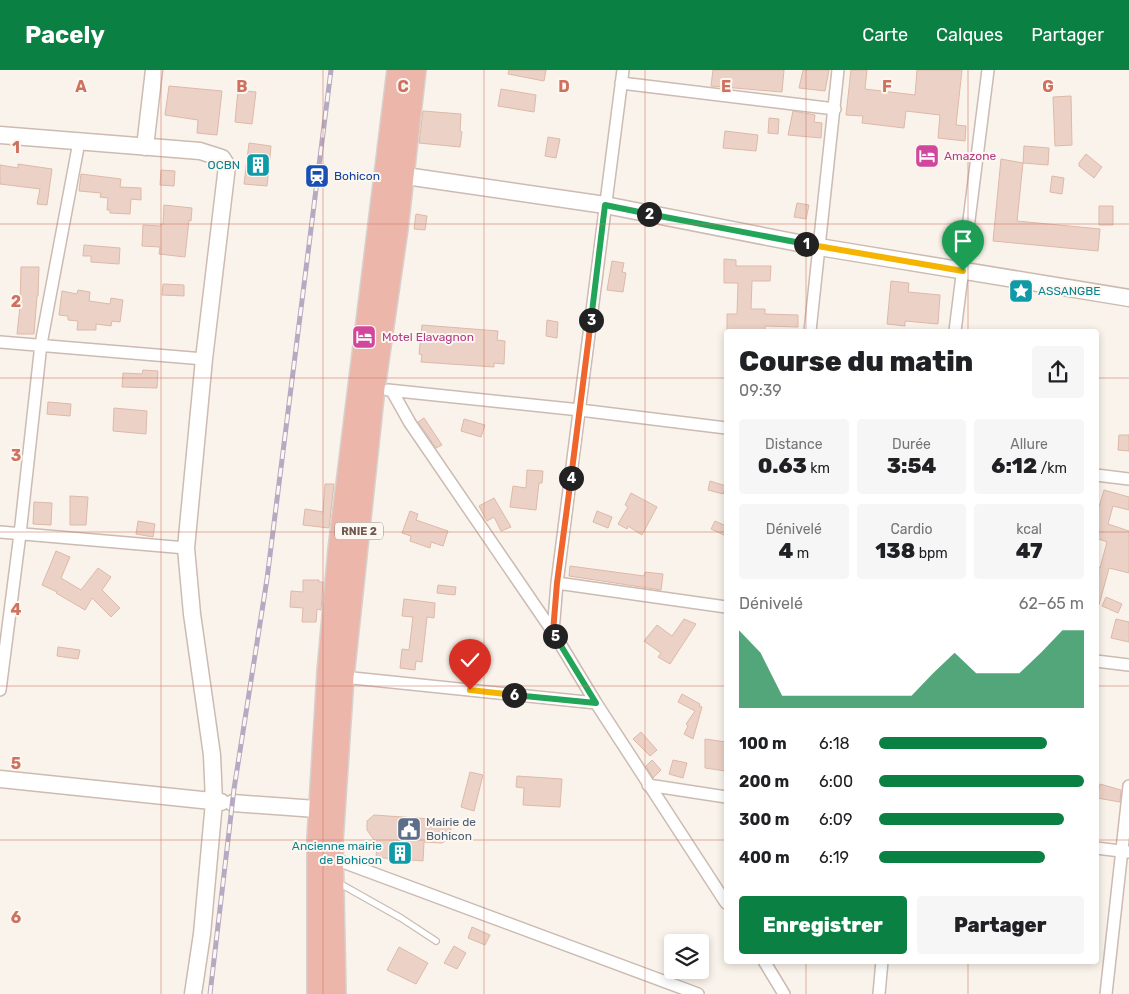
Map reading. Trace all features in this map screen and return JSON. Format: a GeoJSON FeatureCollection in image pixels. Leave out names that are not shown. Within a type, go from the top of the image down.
{"type":"FeatureCollection","features":[{"type":"Feature","properties":{"kind":"highway","name":"RNIE 2"},"geometry":{"type":"LineString","coordinates":[[318,994],[317,881],[327,810],[348,550],[375,388],[396,229],[394,175],[398,70]]}},
{"type":"Feature","properties":{"kind":"highway","name":"RNIE 2"},"geometry":{"type":"LineString","coordinates":[[394,175],[415,70]]}},
{"type":"Feature","properties":{"kind":"highway","name":"RNIE 2"},"geometry":{"type":"LineString","coordinates":[[333,718],[344,677],[348,550]]}},
{"type":"Feature","properties":{"kind":"highway","name":"RNIE 2"},"geometry":{"type":"LineString","coordinates":[[327,810],[332,858],[335,994]]}},
{"type":"Feature","properties":{"kind":"street"},"geometry":{"type":"LineString","coordinates":[[145,147],[154,70]]}},
{"type":"Feature","properties":{"kind":"street"},"geometry":{"type":"LineString","coordinates":[[553,632],[557,583],[623,70]]}},
{"type":"Feature","properties":{"kind":"street"},"geometry":{"type":"LineString","coordinates":[[810,329],[838,70]]}},
{"type":"Feature","properties":{"kind":"street"},"geometry":{"type":"LineString","coordinates":[[955,329],[988,70]]}},
{"type":"Feature","properties":{"kind":"street"},"geometry":{"type":"LineString","coordinates":[[621,83],[835,109]]}},
{"type":"Feature","properties":{"kind":"street"},"geometry":{"type":"LineString","coordinates":[[0,135],[200,151],[222,158],[227,166],[204,359],[186,548],[192,614],[212,755],[223,802],[193,994]]}},
{"type":"Feature","properties":{"kind":"street"},"geometry":{"type":"LineString","coordinates":[[0,690],[20,534],[40,344],[79,142]]}},
{"type":"Feature","properties":{"kind":"street"},"geometry":{"type":"LineString","coordinates":[[394,175],[605,205],[819,247],[1129,298]]}},
{"type":"Feature","properties":{"kind":"street"},"geometry":{"type":"LineString","coordinates":[[0,342],[204,359]]}},
{"type":"Feature","properties":{"kind":"street"},"geometry":{"type":"LineString","coordinates":[[375,388],[724,428]]}},
{"type":"Feature","properties":{"kind":"street"},"geometry":{"type":"LineString","coordinates":[[375,388],[410,423],[553,632],[648,785],[724,900]]}},
{"type":"Feature","properties":{"kind":"street"},"geometry":{"type":"LineString","coordinates":[[1099,475],[1129,479]]}},
{"type":"Feature","properties":{"kind":"street"},"geometry":{"type":"LineString","coordinates":[[0,532],[186,548]]}},
{"type":"Feature","properties":{"kind":"street"},"geometry":{"type":"LineString","coordinates":[[557,583],[724,607]]}},
{"type":"Feature","properties":{"kind":"street"},"geometry":{"type":"LineString","coordinates":[[1099,661],[1129,665]]}},
{"type":"Feature","properties":{"kind":"street"},"geometry":{"type":"LineString","coordinates":[[344,677],[596,703]]}},
{"type":"Feature","properties":{"kind":"street"},"geometry":{"type":"LineString","coordinates":[[0,779],[223,802],[327,810]]}},
{"type":"Feature","properties":{"kind":"street"},"geometry":{"type":"LineString","coordinates":[[648,785],[724,797]]}},
{"type":"Feature","properties":{"kind":"street"},"geometry":{"type":"LineString","coordinates":[[1106,994],[1125,852],[1129,786]]}},
{"type":"Feature","properties":{"kind":"street"},"geometry":{"type":"LineString","coordinates":[[1099,848],[1125,852]]}},
{"type":"Feature","properties":{"kind":"street"},"geometry":{"type":"LineString","coordinates":[[332,858],[698,994]]}},
{"type":"Feature","properties":{"kind":"street"},"geometry":{"type":"LineString","coordinates":[[766,964],[784,994]]}},
{"type":"Feature","properties":{"kind":"street"},"geometry":{"type":"LineString","coordinates":[[879,994],[882,964]]}},
{"type":"Feature","properties":{"kind":"lane"},"geometry":{"type":"LineString","coordinates":[[332,880],[402,918],[436,941]]}},
{"type":"Feature","properties":{"kind":"building"},"geometry":{"type":"Polygon","coordinates":[[[509,70],[546,70],[544,81],[508,74],[509,70]]]}},
{"type":"Feature","properties":{"kind":"building"},"geometry":{"type":"Polygon","coordinates":[[[713,70],[784,70],[782,92],[711,86],[713,70]]]}},
{"type":"Feature","properties":{"kind":"building"},"geometry":{"type":"Polygon","coordinates":[[[803,70],[829,70],[825,91],[799,88],[803,70]]]}},
{"type":"Feature","properties":{"kind":"building"},"geometry":{"type":"Polygon","coordinates":[[[851,70],[867,70],[865,89],[915,95],[917,70],[962,70],[956,125],[966,126],[965,141],[938,138],[940,115],[906,111],[904,128],[862,123],[863,116],[846,115],[851,70]]]}},
{"type":"Feature","properties":{"kind":"building"},"geometry":{"type":"Polygon","coordinates":[[[169,86],[222,91],[217,135],[197,133],[198,120],[165,115],[169,86]]]}},
{"type":"Feature","properties":{"kind":"building"},"geometry":{"type":"Polygon","coordinates":[[[501,89],[536,95],[534,112],[498,106],[501,89]]]}},
{"type":"Feature","properties":{"kind":"building"},"geometry":{"type":"Polygon","coordinates":[[[238,90],[256,92],[252,124],[235,122],[238,90]]]}},
{"type":"Feature","properties":{"kind":"building"},"geometry":{"type":"Polygon","coordinates":[[[1071,96],[1072,145],[1055,146],[1053,97],[1071,96]]]}},
{"type":"Feature","properties":{"kind":"building"},"geometry":{"type":"Polygon","coordinates":[[[423,111],[461,114],[460,131],[462,132],[460,147],[419,143],[423,111]]]}},
{"type":"Feature","properties":{"kind":"building"},"geometry":{"type":"Polygon","coordinates":[[[793,111],[815,115],[814,122],[822,123],[821,138],[788,135],[793,111]]]}},
{"type":"Feature","properties":{"kind":"building"},"geometry":{"type":"Polygon","coordinates":[[[769,118],[779,119],[778,134],[768,133],[769,118]]]}},
{"type":"Feature","properties":{"kind":"building"},"geometry":{"type":"Polygon","coordinates":[[[725,131],[758,135],[756,151],[723,148],[725,131]]]}},
{"type":"Feature","properties":{"kind":"building"},"geometry":{"type":"Polygon","coordinates":[[[548,137],[560,139],[556,158],[545,156],[548,137]]]}},
{"type":"Feature","properties":{"kind":"building","name":"OCBN"},"geometry":{"type":"Polygon","coordinates":[[[249,143],[271,146],[267,186],[244,184],[249,143]]]}},
{"type":"Feature","properties":{"kind":"building"},"geometry":{"type":"Polygon","coordinates":[[[1024,146],[1049,148],[1048,165],[1023,163],[1024,146]]]}},
{"type":"Feature","properties":{"kind":"building"},"geometry":{"type":"Polygon","coordinates":[[[1086,154],[1102,167],[1094,178],[1079,166],[1079,163],[1086,154]]]}},
{"type":"Feature","properties":{"kind":"building"},"geometry":{"type":"Polygon","coordinates":[[[1001,159],[1023,163],[1017,221],[1100,229],[1098,251],[993,241],[1001,159]]]}},
{"type":"Feature","properties":{"kind":"building"},"geometry":{"type":"Polygon","coordinates":[[[18,164],[52,169],[47,205],[37,204],[40,189],[0,184],[0,165],[18,168],[18,164]]]}},
{"type":"Feature","properties":{"kind":"building"},"geometry":{"type":"Polygon","coordinates":[[[161,170],[175,171],[174,186],[160,185],[161,170]]]}},
{"type":"Feature","properties":{"kind":"building"},"geometry":{"type":"Polygon","coordinates":[[[81,174],[121,179],[120,187],[141,188],[141,200],[131,199],[130,214],[110,213],[110,210],[107,210],[108,198],[100,197],[101,193],[79,191],[81,174]]]}},
{"type":"Feature","properties":{"kind":"building"},"geometry":{"type":"Polygon","coordinates":[[[1052,176],[1064,178],[1062,194],[1050,192],[1052,176]]]}},
{"type":"Feature","properties":{"kind":"building"},"geometry":{"type":"Polygon","coordinates":[[[797,203],[809,205],[806,219],[794,217],[797,203]]]}},
{"type":"Feature","properties":{"kind":"building"},"geometry":{"type":"Polygon","coordinates":[[[164,205],[192,208],[185,257],[159,254],[160,247],[142,246],[143,225],[161,226],[163,224],[164,205]]]}},
{"type":"Feature","properties":{"kind":"building"},"geometry":{"type":"Polygon","coordinates":[[[1099,206],[1113,206],[1113,225],[1099,225],[1099,206]]]}},
{"type":"Feature","properties":{"kind":"building"},"geometry":{"type":"Polygon","coordinates":[[[416,214],[427,216],[425,230],[414,229],[416,214]]]}},
{"type":"Feature","properties":{"kind":"building"},"geometry":{"type":"Polygon","coordinates":[[[84,245],[120,248],[119,264],[91,262],[91,256],[83,256],[84,245]]]}},
{"type":"Feature","properties":{"kind":"building"},"geometry":{"type":"Polygon","coordinates":[[[724,259],[736,260],[736,266],[771,266],[770,281],[752,281],[751,309],[765,309],[765,314],[798,315],[798,327],[765,326],[765,329],[727,329],[727,314],[737,314],[738,283],[724,283],[724,259]]]}},
{"type":"Feature","properties":{"kind":"building"},"geometry":{"type":"Polygon","coordinates":[[[612,261],[624,263],[622,272],[626,273],[623,292],[607,290],[612,261]]]}},
{"type":"Feature","properties":{"kind":"building"},"geometry":{"type":"Polygon","coordinates":[[[21,267],[39,267],[34,334],[17,334],[21,267]]]}},
{"type":"Feature","properties":{"kind":"building"},"geometry":{"type":"Polygon","coordinates":[[[891,281],[909,283],[908,292],[940,295],[938,324],[905,321],[905,326],[887,324],[891,281]]]}},
{"type":"Feature","properties":{"kind":"building"},"geometry":{"type":"Polygon","coordinates":[[[163,284],[184,285],[184,296],[162,295],[163,284]]]}},
{"type":"Feature","properties":{"kind":"building"},"geometry":{"type":"Polygon","coordinates":[[[78,290],[90,292],[89,301],[110,304],[111,298],[123,300],[120,322],[112,321],[111,326],[96,324],[96,330],[77,330],[78,321],[68,320],[68,316],[59,315],[62,291],[77,294],[78,290]]]}},
{"type":"Feature","properties":{"kind":"building"},"geometry":{"type":"Polygon","coordinates":[[[547,320],[558,322],[557,338],[546,336],[547,320]]]}},
{"type":"Feature","properties":{"kind":"building"},"geometry":{"type":"Polygon","coordinates":[[[422,325],[498,331],[497,340],[505,341],[504,364],[494,363],[494,367],[421,362],[422,355],[419,354],[422,325]]]}},
{"type":"Feature","properties":{"kind":"building"},"geometry":{"type":"Polygon","coordinates":[[[143,370],[158,371],[157,388],[122,387],[123,373],[142,374],[143,370]]]}},
{"type":"Feature","properties":{"kind":"building"},"geometry":{"type":"Polygon","coordinates":[[[48,402],[71,404],[70,416],[47,414],[48,402]]]}},
{"type":"Feature","properties":{"kind":"building"},"geometry":{"type":"Polygon","coordinates":[[[114,408],[147,411],[146,434],[113,431],[114,408]]]}},
{"type":"Feature","properties":{"kind":"building"},"geometry":{"type":"Polygon","coordinates":[[[424,418],[442,445],[436,448],[418,422],[424,418]]]}},
{"type":"Feature","properties":{"kind":"building"},"geometry":{"type":"Polygon","coordinates":[[[464,419],[485,425],[481,437],[461,431],[464,419]]]}},
{"type":"Feature","properties":{"kind":"building"},"geometry":{"type":"Polygon","coordinates":[[[1119,435],[1129,435],[1129,451],[1118,450],[1119,435]]]}},
{"type":"Feature","properties":{"kind":"building"},"geometry":{"type":"Polygon","coordinates":[[[527,470],[543,471],[542,483],[539,483],[536,510],[510,507],[513,486],[526,488],[527,470]]]}},
{"type":"Feature","properties":{"kind":"building"},"geometry":{"type":"Polygon","coordinates":[[[710,481],[724,485],[723,494],[708,490],[710,481]]]}},
{"type":"Feature","properties":{"kind":"building"},"geometry":{"type":"Polygon","coordinates":[[[325,484],[334,484],[329,528],[303,525],[305,509],[323,512],[325,484]]]}},
{"type":"Feature","properties":{"kind":"building"},"geometry":{"type":"Polygon","coordinates":[[[1104,490],[1129,497],[1129,510],[1113,506],[1108,524],[1129,531],[1129,573],[1109,568],[1099,605],[1099,568],[1107,542],[1099,539],[1099,507],[1104,490]]]}},
{"type":"Feature","properties":{"kind":"building"},"geometry":{"type":"Polygon","coordinates":[[[631,493],[657,507],[642,535],[628,526],[627,529],[618,524],[628,507],[625,505],[631,493]]]}},
{"type":"Feature","properties":{"kind":"building"},"geometry":{"type":"Polygon","coordinates":[[[70,496],[88,497],[86,525],[70,525],[70,496]]]}},
{"type":"Feature","properties":{"kind":"building"},"geometry":{"type":"Polygon","coordinates":[[[494,498],[511,527],[501,531],[494,517],[487,521],[479,506],[494,498]]]}},
{"type":"Feature","properties":{"kind":"building"},"geometry":{"type":"Polygon","coordinates":[[[34,502],[52,503],[51,525],[33,524],[34,502]]]}},
{"type":"Feature","properties":{"kind":"building"},"geometry":{"type":"Polygon","coordinates":[[[410,511],[418,514],[416,520],[448,531],[443,546],[431,542],[430,548],[410,541],[411,536],[402,533],[410,511]]]}},
{"type":"Feature","properties":{"kind":"building"},"geometry":{"type":"Polygon","coordinates":[[[597,511],[612,517],[608,528],[593,522],[597,511]]]}},
{"type":"Feature","properties":{"kind":"building"},"geometry":{"type":"Polygon","coordinates":[[[138,521],[155,524],[153,537],[136,534],[138,521]]]}},
{"type":"Feature","properties":{"kind":"building"},"geometry":{"type":"Polygon","coordinates":[[[715,521],[724,525],[724,535],[711,529],[715,521]]]}},
{"type":"Feature","properties":{"kind":"building"},"geometry":{"type":"Polygon","coordinates":[[[56,551],[70,557],[61,578],[81,590],[98,568],[111,577],[102,590],[120,608],[111,617],[92,598],[85,610],[42,585],[56,551]]]}},
{"type":"Feature","properties":{"kind":"building"},"geometry":{"type":"Polygon","coordinates":[[[570,566],[644,576],[645,572],[663,574],[661,590],[569,576],[570,566]]]}},
{"type":"Feature","properties":{"kind":"building"},"geometry":{"type":"Polygon","coordinates":[[[303,580],[319,580],[319,582],[323,582],[321,610],[317,609],[316,622],[302,622],[303,608],[290,607],[291,591],[303,592],[303,580]]]}},
{"type":"Feature","properties":{"kind":"building"},"geometry":{"type":"Polygon","coordinates":[[[438,585],[456,587],[455,595],[437,593],[438,585]]]}},
{"type":"Feature","properties":{"kind":"building"},"geometry":{"type":"Polygon","coordinates":[[[1106,597],[1122,604],[1118,613],[1102,606],[1106,597]]]}},
{"type":"Feature","properties":{"kind":"building"},"geometry":{"type":"Polygon","coordinates":[[[404,599],[435,603],[434,618],[427,617],[422,662],[416,661],[415,670],[400,668],[402,649],[409,650],[413,617],[402,616],[404,599]]]}},
{"type":"Feature","properties":{"kind":"building"},"geometry":{"type":"Polygon","coordinates":[[[684,619],[696,624],[670,664],[658,657],[661,653],[644,641],[657,625],[672,636],[684,619]]]}},
{"type":"Feature","properties":{"kind":"building"},"geometry":{"type":"Polygon","coordinates":[[[1116,619],[1129,622],[1129,642],[1111,638],[1116,619]]]}},
{"type":"Feature","properties":{"kind":"building"},"geometry":{"type":"Polygon","coordinates":[[[58,647],[80,650],[78,659],[57,656],[58,647]]]}},
{"type":"Feature","properties":{"kind":"building"},"geometry":{"type":"Polygon","coordinates":[[[682,694],[702,707],[693,739],[684,734],[688,726],[686,724],[695,711],[678,702],[682,694]]]}},
{"type":"Feature","properties":{"kind":"building"},"geometry":{"type":"Polygon","coordinates":[[[641,732],[657,750],[650,756],[633,739],[641,732]]]}},
{"type":"Feature","properties":{"kind":"building"},"geometry":{"type":"Polygon","coordinates":[[[705,739],[724,742],[724,771],[705,768],[705,739]]]}},
{"type":"Feature","properties":{"kind":"building"},"geometry":{"type":"Polygon","coordinates":[[[652,760],[661,770],[653,778],[646,766],[652,760]]]}},
{"type":"Feature","properties":{"kind":"building"},"geometry":{"type":"Polygon","coordinates":[[[673,760],[687,763],[683,778],[669,774],[673,760]]]}},
{"type":"Feature","properties":{"kind":"building"},"geometry":{"type":"Polygon","coordinates":[[[470,772],[483,775],[474,811],[461,807],[470,772]]]}},
{"type":"Feature","properties":{"kind":"building"},"geometry":{"type":"Polygon","coordinates":[[[517,776],[562,779],[560,807],[523,805],[524,788],[516,787],[517,776]]]}},
{"type":"Feature","properties":{"kind":"building"},"geometry":{"type":"Polygon","coordinates":[[[1100,784],[1121,790],[1120,802],[1099,798],[1100,784]]]}},
{"type":"Feature","properties":{"kind":"building","name":"Mairie de Bohicon"},"geometry":{"type":"Polygon","coordinates":[[[374,815],[444,820],[451,827],[450,838],[442,843],[424,842],[423,861],[411,860],[401,864],[393,859],[376,857],[377,844],[367,830],[367,821],[374,815]]]}},
{"type":"Feature","properties":{"kind":"building"},"geometry":{"type":"Polygon","coordinates":[[[472,927],[490,935],[485,945],[468,938],[472,927]]]}},
{"type":"Feature","properties":{"kind":"building"},"geometry":{"type":"Polygon","coordinates":[[[454,946],[466,953],[457,969],[444,963],[454,946]]]}},
{"type":"Feature","properties":{"kind":"building"},"geometry":{"type":"Polygon","coordinates":[[[399,947],[428,963],[416,984],[387,970],[399,947]]]}},
{"type":"Feature","properties":{"kind":"railway"},"geometry":{"type":"LineString","coordinates":[[210,994],[234,789],[267,579],[331,70]]}},
{"type":"Feature","properties":{"kind":"place","name":"Amazone"},"geometry":{"type":"Point","coordinates":[927,156]}},
{"type":"Feature","properties":{"kind":"place","name":"OCBN"},"geometry":{"type":"Point","coordinates":[258,165]}},
{"type":"Feature","properties":{"kind":"place","name":"Bohicon"},"geometry":{"type":"Point","coordinates":[317,176]}},
{"type":"Feature","properties":{"kind":"place","name":"ASSANGBE"},"geometry":{"type":"Point","coordinates":[1021,291]}},
{"type":"Feature","properties":{"kind":"place","name":"Motel Elavagnon"},"geometry":{"type":"Point","coordinates":[364,337]}},
{"type":"Feature","properties":{"kind":"place","name":"Mairie de Bohicon"},"geometry":{"type":"Point","coordinates":[409,829]}},
{"type":"Feature","properties":{"kind":"place","name":"Ancienne mairie de Bohicon"},"geometry":{"type":"Point","coordinates":[400,853]}},
{"type":"Feature","properties":{"kind":"route"},"geometry":{"type":"LineString","coordinates":[[470,690],[596,703],[553,632],[557,583],[605,205],[819,247],[963,271]]}}]}
